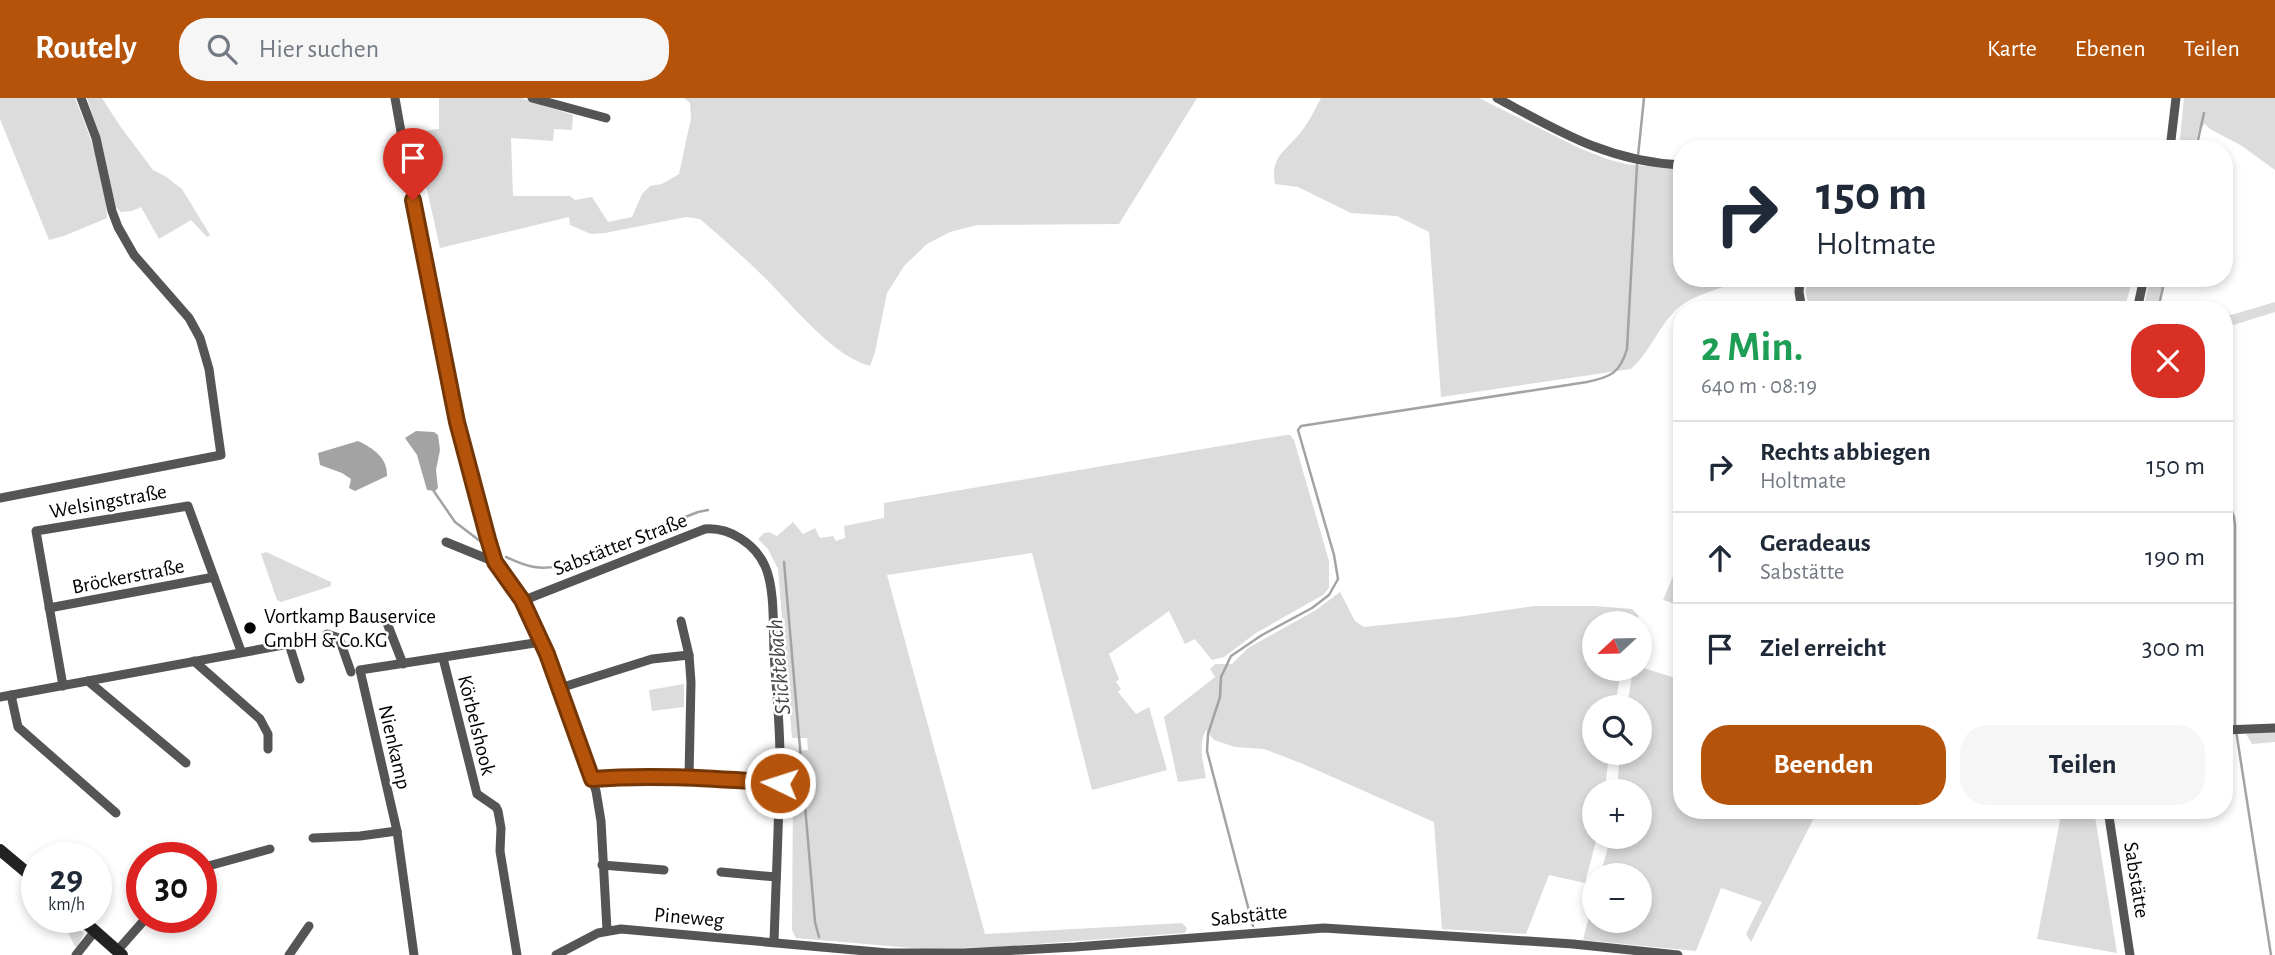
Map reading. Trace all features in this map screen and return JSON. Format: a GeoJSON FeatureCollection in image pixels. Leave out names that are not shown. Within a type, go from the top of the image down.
{"type":"FeatureCollection","features":[{"type":"Feature","properties":{"kind":"main road"},"geometry":{"type":"LineString","coordinates":[[0,850],[21,868]]}},
{"type":"Feature","properties":{"kind":"main road"},"geometry":{"type":"LineString","coordinates":[[97,933],[119,953]]}},
{"type":"Feature","properties":{"kind":"street"},"geometry":{"type":"LineString","coordinates":[[0,498],[221,455],[209,369],[200,338],[189,318],[134,254],[118,227],[96,138],[81,98]]}},
{"type":"Feature","properties":{"kind":"street"},"geometry":{"type":"LineString","coordinates":[[395,98],[457,422],[475,497],[495,562],[522,600],[541,642],[592,779],[599,808],[607,930]]}},
{"type":"Feature","properties":{"kind":"street"},"geometry":{"type":"LineString","coordinates":[[532,98],[606,118]]}},
{"type":"Feature","properties":{"kind":"street"},"geometry":{"type":"LineString","coordinates":[[1497,98],[1581,142],[1608,153],[1635,160],[1673,164]]}},
{"type":"Feature","properties":{"kind":"street"},"geometry":{"type":"LineString","coordinates":[[2171,140],[2176,98]]}},
{"type":"Feature","properties":{"kind":"street","name":"Welsingstraße"},"geometry":{"type":"LineString","coordinates":[[63,686],[36,531],[188,506],[241,651]]}},
{"type":"Feature","properties":{"kind":"street","name":"Sabstätter Straße"},"geometry":{"type":"LineString","coordinates":[[522,600],[705,529],[716,528],[731,533],[751,547],[766,568],[768,579],[780,783]]}},
{"type":"Feature","properties":{"kind":"street"},"geometry":{"type":"LineString","coordinates":[[446,541],[495,562]]}},
{"type":"Feature","properties":{"kind":"street","name":"Bröckerstraße"},"geometry":{"type":"LineString","coordinates":[[49,608],[214,578]]}},
{"type":"Feature","properties":{"kind":"street"},"geometry":{"type":"LineString","coordinates":[[681,621],[689,655],[691,682],[689,777]]}},
{"type":"Feature","properties":{"kind":"street"},"geometry":{"type":"LineString","coordinates":[[387,623],[403,664]]}},
{"type":"Feature","properties":{"kind":"street","name":"Nienkamp"},"geometry":{"type":"LineString","coordinates":[[327,634],[340,638],[352,671],[397,831],[414,955]]}},
{"type":"Feature","properties":{"kind":"street"},"geometry":{"type":"LineString","coordinates":[[352,671],[541,642]]}},
{"type":"Feature","properties":{"kind":"street"},"geometry":{"type":"LineString","coordinates":[[0,697],[289,644],[300,679]]}},
{"type":"Feature","properties":{"kind":"street"},"geometry":{"type":"LineString","coordinates":[[560,688],[652,659],[689,655]]}},
{"type":"Feature","properties":{"kind":"street","name":"Körbelshook"},"geometry":{"type":"LineString","coordinates":[[443,658],[477,794],[498,811],[501,828],[500,851],[517,955]]}},
{"type":"Feature","properties":{"kind":"street"},"geometry":{"type":"LineString","coordinates":[[194,661],[260,719],[268,734],[268,749]]}},
{"type":"Feature","properties":{"kind":"street"},"geometry":{"type":"LineString","coordinates":[[88,681],[186,763]]}},
{"type":"Feature","properties":{"kind":"street"},"geometry":{"type":"LineString","coordinates":[[10,695],[18,727],[116,813]]}},
{"type":"Feature","properties":{"kind":"street"},"geometry":{"type":"LineString","coordinates":[[2233,730],[2275,728]]}},
{"type":"Feature","properties":{"kind":"street"},"geometry":{"type":"LineString","coordinates":[[592,779],[623,776],[689,777],[780,783],[774,942]]}},
{"type":"Feature","properties":{"kind":"street","name":"Sabstätte"},"geometry":{"type":"LineString","coordinates":[[2109,819],[2130,955]]}},
{"type":"Feature","properties":{"kind":"street"},"geometry":{"type":"LineString","coordinates":[[313,838],[397,831]]}},
{"type":"Feature","properties":{"kind":"street"},"geometry":{"type":"LineString","coordinates":[[217,864],[270,849]]}},
{"type":"Feature","properties":{"kind":"street"},"geometry":{"type":"LineString","coordinates":[[602,865],[664,870]]}},
{"type":"Feature","properties":{"kind":"street"},"geometry":{"type":"LineString","coordinates":[[721,873],[776,877]]}},
{"type":"Feature","properties":{"kind":"street"},"geometry":{"type":"LineString","coordinates":[[289,955],[309,926]]}},
{"type":"Feature","properties":{"kind":"street","name":"Sabstätte"},"geometry":{"type":"LineString","coordinates":[[824,946],[888,953],[964,953],[1324,928],[1573,943],[1678,955]]}},
{"type":"Feature","properties":{"kind":"street","name":"Pineweg"},"geometry":{"type":"LineString","coordinates":[[556,955],[598,933],[630,929],[824,946]]}},
{"type":"Feature","properties":{"kind":"street"},"geometry":{"type":"LineString","coordinates":[[76,955],[93,933]]}},
{"type":"Feature","properties":{"kind":"street"},"geometry":{"type":"LineString","coordinates":[[119,953],[135,933]]}},
{"type":"Feature","properties":{"kind":"shaded area"},"geometry":{"type":"Polygon","coordinates":[[[0,98],[75,98],[100,172],[107,218],[49,240],[0,119],[0,98]]]}},
{"type":"Feature","properties":{"kind":"shaded area"},"geometry":{"type":"Polygon","coordinates":[[[87,98],[102,98],[153,170],[182,189],[210,235],[207,237],[191,220],[159,239],[141,207],[121,212],[116,207],[102,145],[87,98]]]}},
{"type":"Feature","properties":{"kind":"shaded area"},"geometry":{"type":"Polygon","coordinates":[[[439,98],[521,98],[573,115],[572,130],[554,129],[553,141],[511,138],[513,196],[570,196],[575,200],[592,197],[608,222],[632,217],[642,194],[650,186],[662,184],[679,174],[691,118],[690,103],[684,98],[1197,98],[1119,224],[977,225],[950,232],[927,244],[904,266],[887,293],[870,366],[856,361],[828,342],[760,273],[700,219],[686,217],[591,234],[570,225],[569,217],[440,248],[414,132],[439,129],[439,98]]]}},
{"type":"Feature","properties":{"kind":"shaded area"},"geometry":{"type":"Polygon","coordinates":[[[1321,98],[1479,98],[1579,148],[1607,159],[1673,169],[1673,287],[1724,287],[1688,301],[1673,301],[1673,313],[1631,369],[1441,397],[1429,232],[1397,216],[1351,213],[1298,187],[1275,184],[1277,160],[1312,115],[1321,98]]]}},
{"type":"Feature","properties":{"kind":"shaded area"},"geometry":{"type":"Polygon","coordinates":[[[2184,98],[2275,98],[2275,170],[2205,124],[2199,129],[2196,140],[2180,140],[2184,98]]]}},
{"type":"Feature","properties":{"kind":"shaded area"},"geometry":{"type":"Polygon","coordinates":[[[1806,287],[2130,287],[2127,301],[1808,301],[1806,287]]]}},
{"type":"Feature","properties":{"kind":"shaded area"},"geometry":{"type":"Polygon","coordinates":[[[2148,287],[2162,287],[2160,301],[2145,301],[2148,287]]]}},
{"type":"Feature","properties":{"kind":"shaded area"},"geometry":{"type":"Polygon","coordinates":[[[2275,302],[2275,312],[2233,325],[2233,314],[2275,302]]]}},
{"type":"Feature","properties":{"kind":"shaded area"},"geometry":{"type":"Polygon","coordinates":[[[416,431],[434,432],[438,435],[438,488],[435,491],[427,490],[417,455],[405,438],[416,431]]]}},
{"type":"Feature","properties":{"kind":"shaded area"},"geometry":{"type":"Polygon","coordinates":[[[1290,435],[1294,440],[1329,561],[1329,588],[1323,595],[1256,633],[1224,657],[1212,660],[1195,639],[1185,644],[1169,611],[1109,654],[1119,679],[1116,682],[1121,689],[1118,692],[1136,714],[1149,707],[1167,770],[1092,790],[1032,553],[887,575],[985,934],[1182,923],[1187,928],[1185,933],[997,947],[924,949],[796,938],[792,930],[791,752],[808,750],[807,738],[792,738],[778,569],[768,549],[758,539],[769,532],[777,536],[793,522],[803,534],[815,528],[820,538],[833,536],[836,541],[845,538],[844,526],[884,518],[884,503],[1290,435]]]}},
{"type":"Feature","properties":{"kind":"shaded area"},"geometry":{"type":"Polygon","coordinates":[[[358,441],[374,450],[382,459],[387,476],[355,491],[349,488],[351,479],[320,465],[318,453],[358,441]]]}},
{"type":"Feature","properties":{"kind":"shaded area"},"geometry":{"type":"Polygon","coordinates":[[[266,552],[331,582],[331,586],[281,602],[277,600],[261,554],[266,552]]]}},
{"type":"Feature","properties":{"kind":"shaded area"},"geometry":{"type":"Polygon","coordinates":[[[1673,576],[1673,603],[1663,600],[1673,576]]]}},
{"type":"Feature","properties":{"kind":"shaded area"},"geometry":{"type":"Polygon","coordinates":[[[1340,592],[1355,621],[1364,627],[1534,606],[1595,606],[1634,611],[1582,611],[1582,681],[1619,681],[1617,695],[1582,695],[1582,765],[1608,765],[1606,779],[1582,779],[1582,849],[1594,849],[1590,863],[1582,863],[1582,882],[1549,875],[1526,934],[1442,929],[1434,822],[1303,764],[1264,749],[1235,747],[1214,740],[1206,730],[1202,748],[1206,778],[1178,782],[1164,717],[1215,677],[1210,669],[1215,664],[1232,664],[1248,648],[1316,610],[1340,592]]]}},
{"type":"Feature","properties":{"kind":"shaded area"},"geometry":{"type":"Polygon","coordinates":[[[1652,671],[1673,677],[1673,819],[1813,819],[1751,942],[1746,934],[1762,902],[1721,888],[1696,951],[1583,940],[1585,933],[1652,933],[1652,863],[1603,863],[1608,849],[1652,849],[1652,779],[1618,779],[1619,765],[1652,765],[1652,695],[1629,695],[1631,681],[1652,681],[1652,671]]]}},
{"type":"Feature","properties":{"kind":"shaded area"},"geometry":{"type":"Polygon","coordinates":[[[684,684],[684,707],[652,711],[649,690],[684,684]]]}},
{"type":"Feature","properties":{"kind":"shaded area"},"geometry":{"type":"Polygon","coordinates":[[[2275,732],[2275,742],[2252,744],[2246,734],[2275,732]]]}},
{"type":"Feature","properties":{"kind":"shaded area"},"geometry":{"type":"Polygon","coordinates":[[[2060,819],[2095,819],[2117,953],[2037,939],[2060,819]]]}},
{"type":"Feature","properties":{"kind":"shaded area"},"geometry":{"type":"Polygon","coordinates":[[[68,933],[84,933],[77,948],[68,933]]]}},
{"type":"Feature","properties":{"kind":"waterway"},"geometry":{"type":"LineString","coordinates":[[1638,156],[1644,98]]}},
{"type":"Feature","properties":{"kind":"waterway"},"geometry":{"type":"LineString","coordinates":[[2198,140],[2204,113]]}},
{"type":"Feature","properties":{"kind":"waterway"},"geometry":{"type":"LineString","coordinates":[[1253,926],[1207,751],[1208,734],[1220,697],[1221,677],[1231,656],[1262,635],[1312,608],[1329,595],[1338,579],[1334,555],[1298,430],[1301,426],[1587,382],[1613,373],[1621,364],[1627,349],[1637,165]]}},
{"type":"Feature","properties":{"kind":"waterway"},"geometry":{"type":"LineString","coordinates":[[2160,301],[2163,287]]}},
{"type":"Feature","properties":{"kind":"waterway"},"geometry":{"type":"LineString","coordinates":[[433,490],[455,522],[480,541]]}},
{"type":"Feature","properties":{"kind":"waterway","name":"Sticktebach"},"geometry":{"type":"LineString","coordinates":[[506,557],[534,567],[564,565],[708,510]]}},
{"type":"Feature","properties":{"kind":"waterway"},"geometry":{"type":"LineString","coordinates":[[2233,515],[2235,724],[2271,955]]}},
{"type":"Feature","properties":{"kind":"waterway","name":"Sticktebach"},"geometry":{"type":"LineString","coordinates":[[784,562],[815,922],[819,937]]}},
{"type":"Feature","properties":{"kind":"place","name":"Vortkamp Bauservice GmbH & Co.KG"},"geometry":{"type":"Point","coordinates":[250,628]}},
{"type":"Feature","properties":{"kind":"route"},"geometry":{"type":"LineString","coordinates":[[413,200],[457,422],[475,497],[495,562],[522,600],[547,654],[592,779],[623,776],[689,777],[780,783]]}}]}
